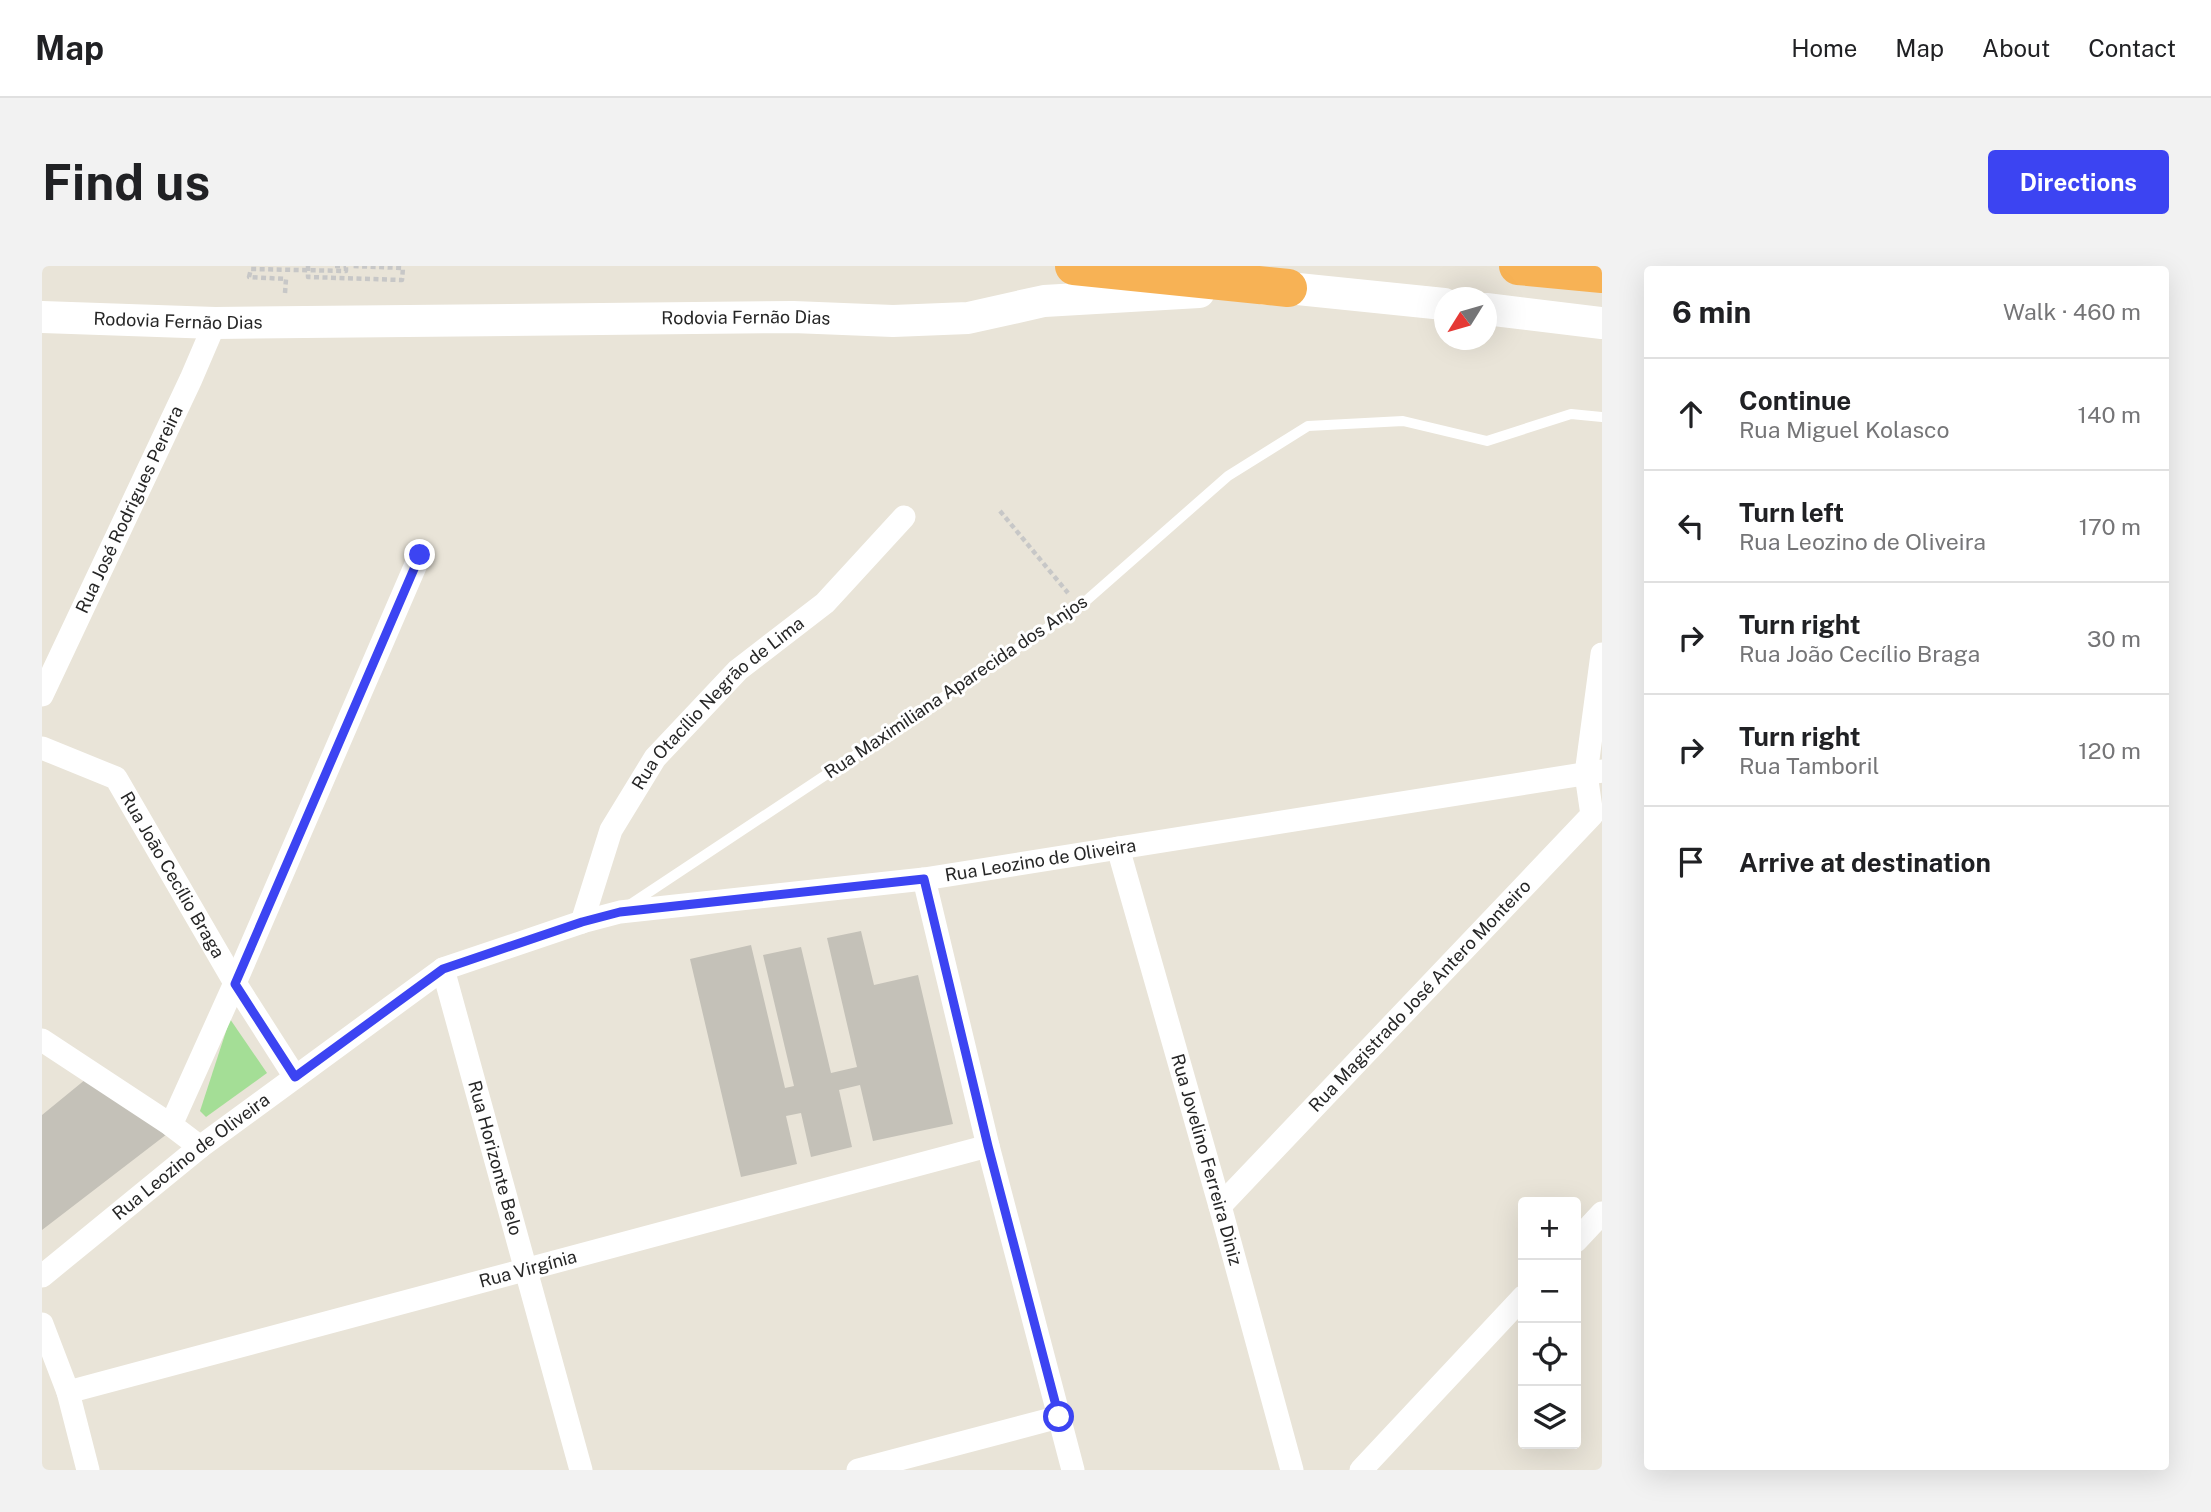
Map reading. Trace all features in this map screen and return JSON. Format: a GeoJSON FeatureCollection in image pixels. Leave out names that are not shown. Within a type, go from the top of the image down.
{"type":"FeatureCollection","features":[{"type":"Feature","properties":{"kind":"highway"},"geometry":{"type":"LineString","coordinates":[[1074,266],[1288,288]]}},
{"type":"Feature","properties":{"kind":"highway"},"geometry":{"type":"LineString","coordinates":[[1518,266],[1602,274]]}},
{"type":"Feature","properties":{"kind":"main road","name":"Rodovia Fernão Dias"},"geometry":{"type":"LineString","coordinates":[[42,317],[215,323],[793,317],[893,321],[968,318],[1044,301],[1288,288],[1434,303]]}},
{"type":"Feature","properties":{"kind":"main road"},"geometry":{"type":"LineString","coordinates":[[1497,310],[1602,323]]}},
{"type":"Feature","properties":{"kind":"street","name":"Rua José Rodrigues Pereira"},"geometry":{"type":"LineString","coordinates":[[42,695],[215,323]]}},
{"type":"Feature","properties":{"kind":"street","name":"Rua Otacílio Negrão de Lima"},"geometry":{"type":"LineString","coordinates":[[582,922],[611,830],[654,758],[738,670],[825,603],[904,517]]}},
{"type":"Feature","properties":{"kind":"street"},"geometry":{"type":"LineString","coordinates":[[171,1125],[235,984],[420,555]]}},
{"type":"Feature","properties":{"kind":"street"},"geometry":{"type":"LineString","coordinates":[[1594,772],[1602,654]]}},
{"type":"Feature","properties":{"kind":"street","name":"Rua João Cecílio Braga"},"geometry":{"type":"LineString","coordinates":[[42,748],[116,778],[235,984],[295,1077]]}},
{"type":"Feature","properties":{"kind":"street","name":"Rua Leozino de Oliveira"},"geometry":{"type":"LineString","coordinates":[[42,1276],[200,1147],[443,969],[582,922],[620,912],[924,879],[1594,772]]}},
{"type":"Feature","properties":{"kind":"street","name":"Rua Magistrado José Antero Monteiro"},"geometry":{"type":"LineString","coordinates":[[1220,1206],[1592,814],[1594,772]]}},
{"type":"Feature","properties":{"kind":"street","name":"Rua Jovelino Ferreira Diniz"},"geometry":{"type":"LineString","coordinates":[[1118,848],[1292,1470]]}},
{"type":"Feature","properties":{"kind":"street"},"geometry":{"type":"LineString","coordinates":[[924,879],[988,1146],[1073,1470]]}},
{"type":"Feature","properties":{"kind":"street","name":"Rua Horizonte Belo"},"geometry":{"type":"LineString","coordinates":[[443,969],[581,1470]]}},
{"type":"Feature","properties":{"kind":"street"},"geometry":{"type":"LineString","coordinates":[[42,1040],[200,1147]]}},
{"type":"Feature","properties":{"kind":"street","name":"Rua Virgínia"},"geometry":{"type":"LineString","coordinates":[[68,1392],[988,1146]]}},
{"type":"Feature","properties":{"kind":"street"},"geometry":{"type":"LineString","coordinates":[[1581,1236],[1602,1213]]}},
{"type":"Feature","properties":{"kind":"street"},"geometry":{"type":"LineString","coordinates":[[1362,1470],[1518,1302]]}},
{"type":"Feature","properties":{"kind":"street"},"geometry":{"type":"LineString","coordinates":[[42,1324],[68,1392],[88,1470]]}},
{"type":"Feature","properties":{"kind":"street"},"geometry":{"type":"LineString","coordinates":[[859,1470],[1059,1417]]}},
{"type":"Feature","properties":{"kind":"lane","name":"Rua Maximiliana Aparecida dos Anjos"},"geometry":{"type":"LineString","coordinates":[[620,912],[1079,607],[1228,476],[1308,426],[1403,421],[1487,441],[1571,414],[1602,417]]}},
{"type":"Feature","properties":{"kind":"path"},"geometry":{"type":"LineString","coordinates":[[308,266],[308,277],[402,279],[403,268],[352,266]]}},
{"type":"Feature","properties":{"kind":"path"},"geometry":{"type":"LineString","coordinates":[[283,322],[286,279],[249,277],[251,269],[346,271],[346,266],[335,266]]}},
{"type":"Feature","properties":{"kind":"path"},"geometry":{"type":"LineString","coordinates":[[1000,511],[1079,607]]}},
{"type":"Feature","properties":{"kind":"green space"},"geometry":{"type":"Polygon","coordinates":[[[230,1019],[267,1073],[206,1117],[200,1111],[230,1019]]]}},
{"type":"Feature","properties":{"kind":"building"},"geometry":{"type":"Polygon","coordinates":[[[861,931],[874,985],[918,975],[953,1124],[873,1141],[860,1085],[839,1090],[852,1147],[811,1157],[801,1113],[786,1116],[797,1164],[741,1177],[690,959],[751,945],[785,1088],[794,1086],[763,955],[801,947],[831,1073],[857,1067],[827,938],[861,931]]]}},
{"type":"Feature","properties":{"kind":"building"},"geometry":{"type":"Polygon","coordinates":[[[86,1079],[167,1134],[42,1230],[42,1115],[86,1079]]]}},
{"type":"Feature","properties":{"kind":"route"},"geometry":{"type":"LineString","coordinates":[[420,555],[235,984],[295,1077],[443,969],[582,922],[620,912],[924,879],[988,1146],[1059,1417]]}}]}
